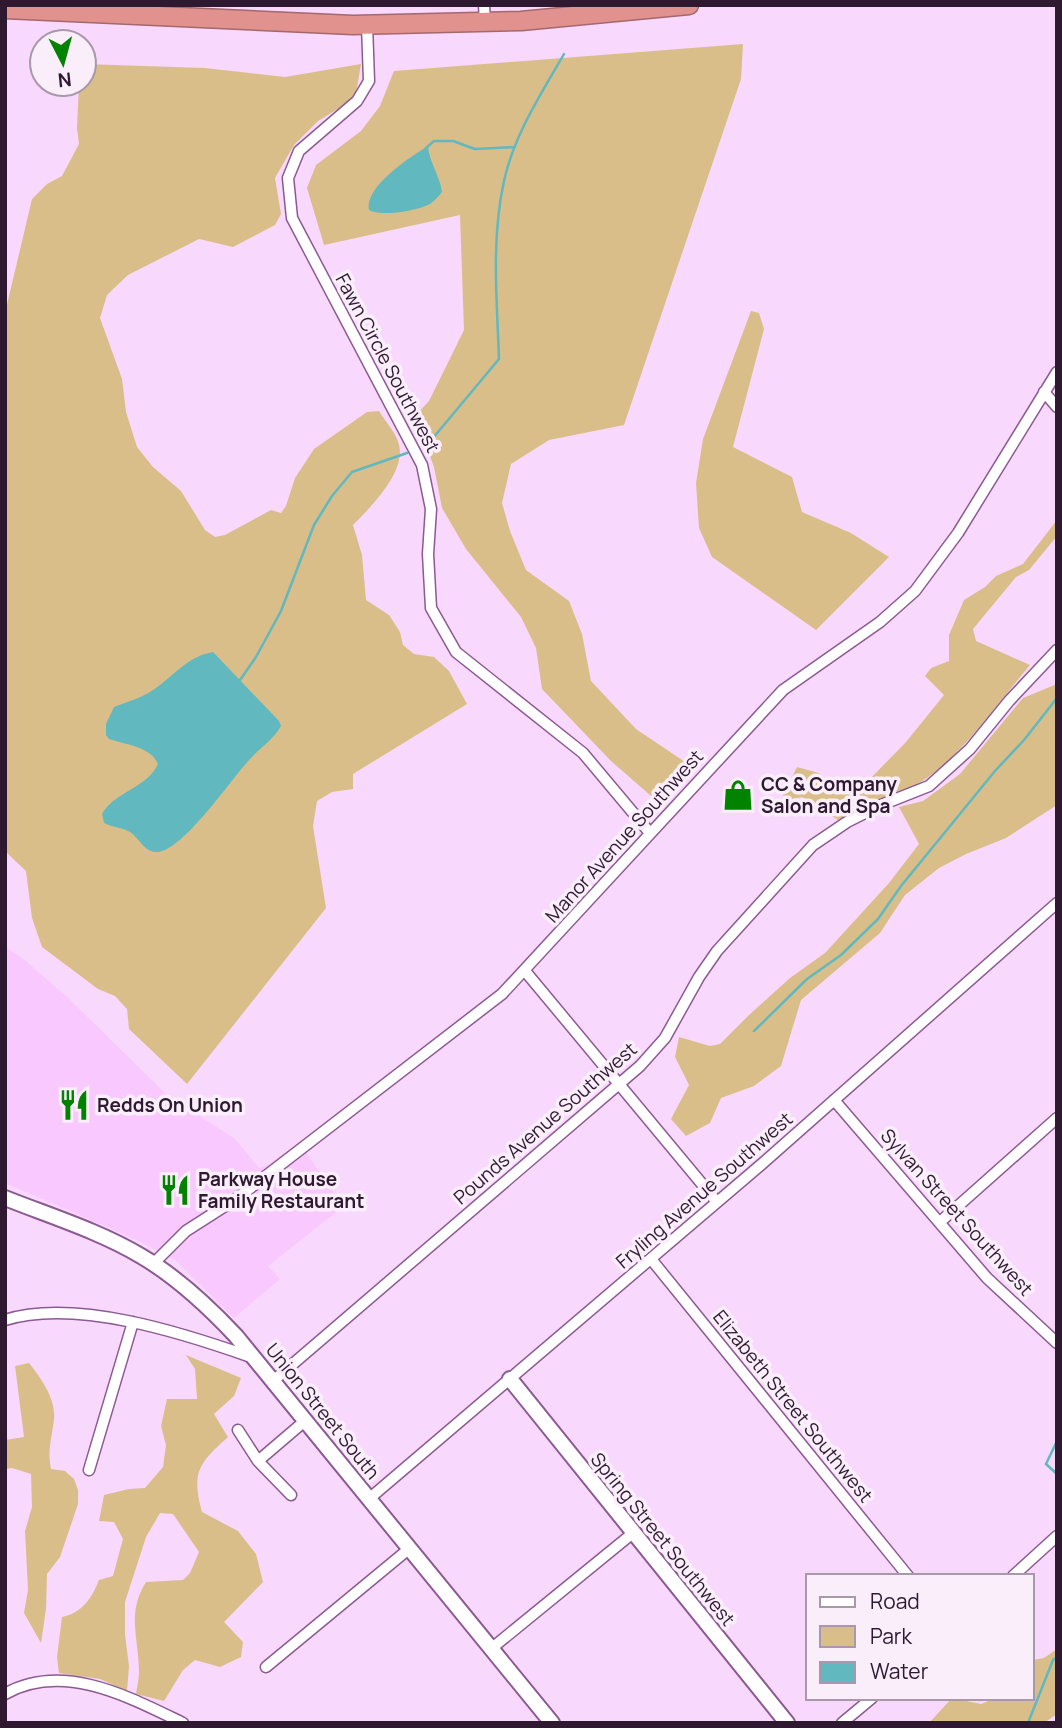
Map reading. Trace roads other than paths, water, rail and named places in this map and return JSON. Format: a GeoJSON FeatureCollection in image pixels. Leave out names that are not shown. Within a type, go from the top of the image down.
{"type":"FeatureCollection","features":[{"type":"Feature","properties":{"kind":"highway"},"geometry":{"type":"LineString","coordinates":[[5,9],[39,8],[285,23],[367,25],[485,14],[583,17],[689,5]]}},
{"type":"Feature","properties":{"kind":"main road","name":"Union Street South"},"geometry":{"type":"LineString","coordinates":[[5,1198],[112,1240],[153,1264],[207,1305],[255,1358],[552,1723]]}},
{"type":"Feature","properties":{"kind":"main road","name":"Spring Street Southwest"},"geometry":{"type":"LineString","coordinates":[[510,1379],[787,1723]]}},
{"type":"Feature","properties":{"kind":"street","name":"Fawn Circle Southwest"},"geometry":{"type":"LineString","coordinates":[[367,25],[369,81],[357,101],[299,150],[288,178],[292,218],[422,465],[431,509],[428,554],[432,608],[456,652],[583,753],[650,833]]}},
{"type":"Feature","properties":{"kind":"street","name":"Manor Avenue Southwest"},"geometry":{"type":"LineString","coordinates":[[153,1264],[187,1231],[236,1199],[502,994],[783,690],[880,622],[915,591],[958,533],[1057,372]]}},
{"type":"Feature","properties":{"kind":"street"},"geometry":{"type":"LineString","coordinates":[[1044,392],[1057,407]]}},
{"type":"Feature","properties":{"kind":"street","name":"Pounds Avenue Southwest"},"geometry":{"type":"LineString","coordinates":[[273,1381],[654,1052],[717,951],[813,845],[847,822],[881,805],[918,792],[938,779],[970,749],[1009,701],[1057,650]]}},
{"type":"Feature","properties":{"kind":"street","name":"Fryling Avenue Southwest"},"geometry":{"type":"LineString","coordinates":[[370,1498],[717,1202],[1057,903]]}},
{"type":"Feature","properties":{"kind":"street"},"geometry":{"type":"LineString","coordinates":[[525,971],[717,1202]]}},
{"type":"Feature","properties":{"kind":"street","name":"Sylvan Street Southwest"},"geometry":{"type":"LineString","coordinates":[[834,1100],[987,1278],[1057,1343]]}},
{"type":"Feature","properties":{"kind":"street"},"geometry":{"type":"LineString","coordinates":[[940,1222],[1057,1118]]}},
{"type":"Feature","properties":{"kind":"street","name":"Elizabeth Street Southwest"},"geometry":{"type":"LineString","coordinates":[[651,1259],[906,1574]]}},
{"type":"Feature","properties":{"kind":"street"},"geometry":{"type":"LineString","coordinates":[[5,1320],[21,1315],[57,1312],[133,1322],[255,1358]]}},
{"type":"Feature","properties":{"kind":"street"},"geometry":{"type":"LineString","coordinates":[[89,1470],[133,1322]]}},
{"type":"Feature","properties":{"kind":"street"},"geometry":{"type":"LineString","coordinates":[[258,1461],[306,1420]]}},
{"type":"Feature","properties":{"kind":"street"},"geometry":{"type":"LineString","coordinates":[[238,1430],[258,1461],[291,1495]]}},
{"type":"Feature","properties":{"kind":"street"},"geometry":{"type":"LineString","coordinates":[[492,1648],[633,1533]]}},
{"type":"Feature","properties":{"kind":"street"},"geometry":{"type":"LineString","coordinates":[[1015,1574],[1057,1536]]}},
{"type":"Feature","properties":{"kind":"street"},"geometry":{"type":"LineString","coordinates":[[266,1667],[410,1548]]}},
{"type":"Feature","properties":{"kind":"street"},"geometry":{"type":"LineString","coordinates":[[5,1695],[26,1685],[70,1681],[99,1687],[183,1723]]}},
{"type":"Feature","properties":{"kind":"street"},"geometry":{"type":"LineString","coordinates":[[842,1723],[870,1700]]}},
{"type":"Feature","properties":{"kind":"water"},"geometry":{"type":"Polygon","coordinates":[[[428,146],[441,186],[442,192],[438,197],[430,204],[408,211],[382,213],[369,210],[369,201],[381,183],[400,165],[428,146]]]}},
{"type":"Feature","properties":{"kind":"water"},"geometry":{"type":"Polygon","coordinates":[[[213,652],[281,726],[192,828],[166,850],[151,851],[130,832],[104,823],[102,814],[115,800],[146,779],[158,764],[149,753],[109,739],[106,735],[106,724],[114,707],[150,692],[191,661],[213,652]]]}},
{"type":"Feature","properties":{"kind":"waterway"},"geometry":{"type":"LineString","coordinates":[[421,445],[433,438],[499,359],[496,248],[504,181],[521,131],[564,54]]}},
{"type":"Feature","properties":{"kind":"waterway"},"geometry":{"type":"LineString","coordinates":[[426,148],[434,141],[453,141],[475,149],[515,147]]}},
{"type":"Feature","properties":{"kind":"waterway"},"geometry":{"type":"LineString","coordinates":[[240,680],[281,611],[314,525],[332,496],[352,472],[407,453]]}},
{"type":"Feature","properties":{"kind":"waterway"},"geometry":{"type":"LineString","coordinates":[[754,1031],[807,979],[841,955],[878,919],[901,886],[1057,698]]}},
{"type":"Feature","properties":{"kind":"waterway"},"geometry":{"type":"LineString","coordinates":[[1057,1441],[1046,1464],[1057,1474]]}},
{"type":"Feature","properties":{"kind":"waterway"},"geometry":{"type":"LineString","coordinates":[[1028,1723],[1053,1660],[1057,1657]]}},
{"type":"Feature","properties":{"kind":"place","name":"CC & Company Salon and Spa"},"geometry":{"type":"Point","coordinates":[738,795]}},
{"type":"Feature","properties":{"kind":"place","name":"Redds On Union"},"geometry":{"type":"Point","coordinates":[74,1105]}},
{"type":"Feature","properties":{"kind":"place","name":"Parkway House Family Restaurant"},"geometry":{"type":"Point","coordinates":[175,1190]}}]}
